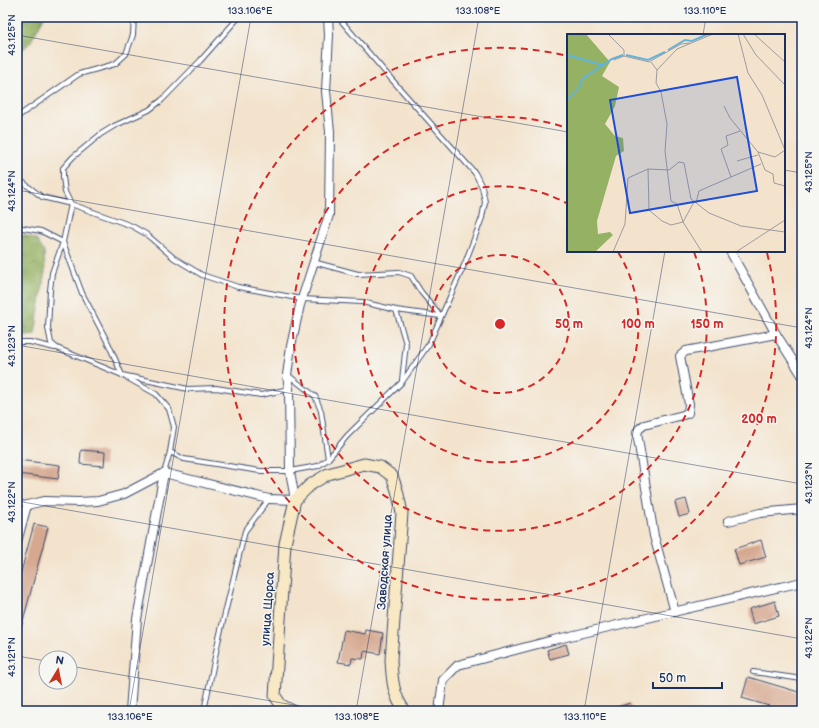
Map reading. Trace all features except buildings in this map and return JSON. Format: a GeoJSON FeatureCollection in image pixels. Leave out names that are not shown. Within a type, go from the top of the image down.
{"type":"FeatureCollection","features":[{"type":"Feature","properties":{"kind":"street"},"geometry":{"type":"LineString","coordinates":[[17,542],[27,505],[44,500],[78,502],[98,500],[124,494],[164,473],[270,499],[295,500],[290,471],[289,389],[287,375],[291,346],[302,299],[329,215],[330,132],[326,91],[328,17]]}},
{"type":"Feature","properties":{"kind":"street"},"geometry":{"type":"LineString","coordinates":[[731,252],[776,334],[802,375]]}},
{"type":"Feature","properties":{"kind":"street"},"geometry":{"type":"LineString","coordinates":[[675,612],[654,536],[637,433],[644,425],[688,413],[689,404],[680,356],[682,353],[776,334]]}},
{"type":"Feature","properties":{"kind":"street","name":"Заводская улица"},"geometry":{"type":"LineString","coordinates":[[295,500],[310,485],[328,474],[364,464],[380,467],[392,476],[397,490],[402,514],[391,660],[393,683],[398,702],[405,711]]}},
{"type":"Feature","properties":{"kind":"street"},"geometry":{"type":"LineString","coordinates":[[130,711],[137,619],[164,473]]}},
{"type":"Feature","properties":{"kind":"street","name":"улица Щорса"},"geometry":{"type":"LineString","coordinates":[[293,711],[282,705],[275,696],[285,544],[295,500]]}},
{"type":"Feature","properties":{"kind":"street"},"geometry":{"type":"LineString","coordinates":[[728,521],[760,513],[802,509]]}},
{"type":"Feature","properties":{"kind":"street"},"geometry":{"type":"LineString","coordinates":[[439,711],[443,680],[458,665],[554,640],[802,582]]}},
{"type":"Feature","properties":{"kind":"lane"},"geometry":{"type":"LineString","coordinates":[[17,116],[78,74],[115,64],[126,54],[132,35],[134,17]]}},
{"type":"Feature","properties":{"kind":"lane"},"geometry":{"type":"LineString","coordinates":[[57,348],[51,343],[48,328],[48,308],[52,273],[63,242],[71,204],[65,192],[63,168],[73,157],[101,134],[114,126],[149,110],[162,100],[200,61],[239,17]]}},
{"type":"Feature","properties":{"kind":"lane"},"geometry":{"type":"LineString","coordinates":[[170,452],[184,459],[260,471],[290,471],[318,466],[328,459],[347,436],[402,382],[429,344],[440,316],[465,263],[482,218],[485,202],[482,187],[475,173],[386,74],[338,17]]}},
{"type":"Feature","properties":{"kind":"lane"},"geometry":{"type":"LineString","coordinates":[[17,176],[42,197],[71,204],[132,226],[146,234],[174,258],[202,275],[238,287],[302,299],[362,302],[396,310],[440,316]]}},
{"type":"Feature","properties":{"kind":"lane"},"geometry":{"type":"LineString","coordinates":[[17,227],[41,231],[63,242],[82,294],[109,345],[122,375]]}},
{"type":"Feature","properties":{"kind":"lane"},"geometry":{"type":"LineString","coordinates":[[313,262],[358,274],[399,272],[411,276],[420,292],[440,316]]}},
{"type":"Feature","properties":{"kind":"lane"},"geometry":{"type":"LineString","coordinates":[[396,310],[406,344],[402,382]]}},
{"type":"Feature","properties":{"kind":"lane"},"geometry":{"type":"LineString","coordinates":[[17,342],[30,342],[57,348],[122,375],[156,394],[170,409],[174,427],[170,452],[164,473]]}},
{"type":"Feature","properties":{"kind":"lane"},"geometry":{"type":"LineString","coordinates":[[122,375],[188,390],[216,388],[261,395],[289,389]]}},
{"type":"Feature","properties":{"kind":"lane"},"geometry":{"type":"LineString","coordinates":[[287,375],[315,396],[321,411],[328,459]]}},
{"type":"Feature","properties":{"kind":"lane"},"geometry":{"type":"LineString","coordinates":[[204,711],[218,642],[244,531],[270,499]]}},
{"type":"Feature","properties":{"kind":"lane"},"geometry":{"type":"LineString","coordinates":[[17,501],[27,505]]}},
{"type":"Feature","properties":{"kind":"lane"},"geometry":{"type":"LineString","coordinates":[[753,672],[802,679]]}},
{"type":"Feature","properties":{"kind":"green space"},"geometry":{"type":"Polygon","coordinates":[[[17,17],[44,17],[30,43],[17,54],[17,17]]]}},
{"type":"Feature","properties":{"kind":"green space"},"geometry":{"type":"Polygon","coordinates":[[[17,233],[36,239],[44,252],[45,272],[35,334],[17,336],[17,233]]]}}]}
